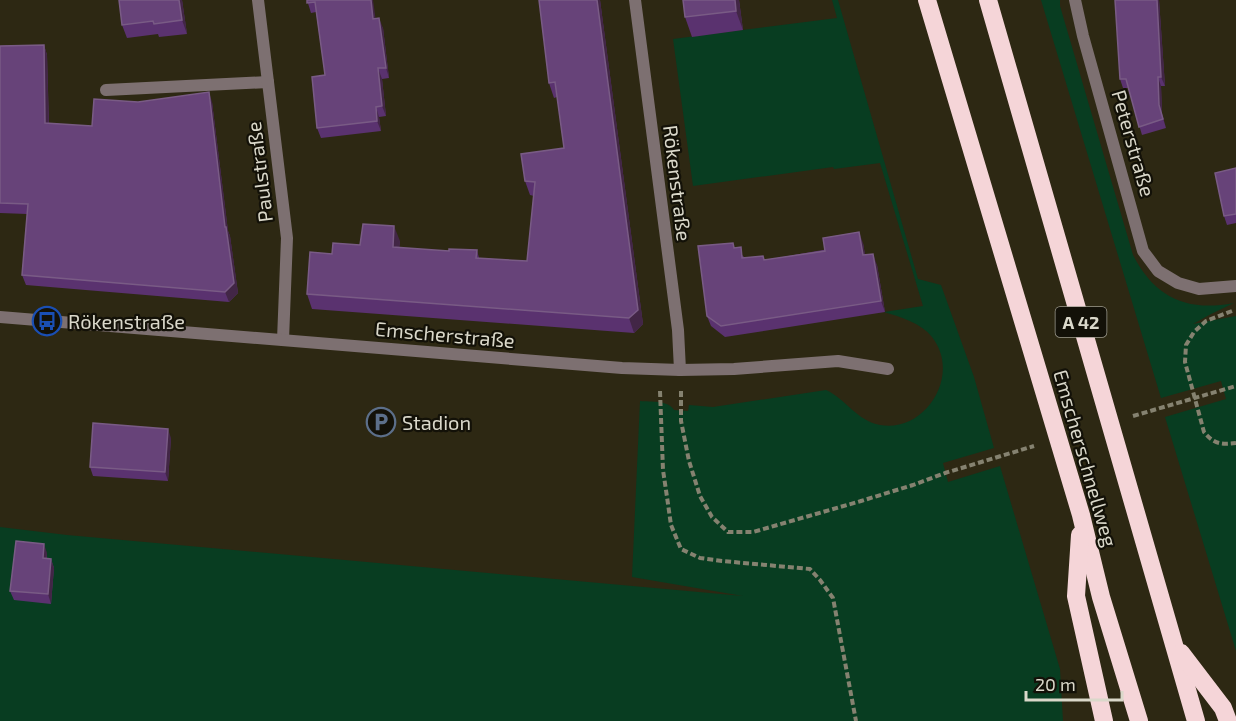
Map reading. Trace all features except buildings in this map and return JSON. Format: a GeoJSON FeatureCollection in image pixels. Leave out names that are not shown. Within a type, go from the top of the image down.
{"type":"FeatureCollection","features":[{"type":"Feature","properties":{"kind":"highway","name":"Emscherschnellweg"},"geometry":{"type":"LineString","coordinates":[[927,0],[1081,515],[1101,597],[1139,721]]}},
{"type":"Feature","properties":{"kind":"highway","name":"Emscherschnellweg"},"geometry":{"type":"LineString","coordinates":[[988,0],[1197,721]]}},
{"type":"Feature","properties":{"kind":"highway"},"geometry":{"type":"LineString","coordinates":[[1081,515],[1076,596],[1104,721]]}},
{"type":"Feature","properties":{"kind":"highway"},"geometry":{"type":"LineString","coordinates":[[1174,644],[1223,708],[1228,721]]}},
{"type":"Feature","properties":{"kind":"street","name":"Paulstraße"},"geometry":{"type":"LineString","coordinates":[[258,0],[287,238],[283,340]]}},
{"type":"Feature","properties":{"kind":"street","name":"Rökenstraße"},"geometry":{"type":"LineString","coordinates":[[635,0],[678,330],[680,370]]}},
{"type":"Feature","properties":{"kind":"street","name":"Peterstraße"},"geometry":{"type":"LineString","coordinates":[[1075,0],[1143,251],[1158,271],[1178,283],[1199,289],[1236,286]]}},
{"type":"Feature","properties":{"kind":"street"},"geometry":{"type":"LineString","coordinates":[[106,90],[268,82]]}},
{"type":"Feature","properties":{"kind":"street","name":"Emscherstraße"},"geometry":{"type":"LineString","coordinates":[[0,317],[659,370],[734,369],[838,361],[888,369]]}},
{"type":"Feature","properties":{"kind":"path"},"geometry":{"type":"LineString","coordinates":[[1236,310],[1206,321],[1194,332],[1186,345],[1185,362],[1204,432],[1211,441],[1222,444],[1236,443]]}},
{"type":"Feature","properties":{"kind":"path"},"geometry":{"type":"LineString","coordinates":[[659,370],[663,470],[671,525],[681,549],[700,558],[810,569],[833,598],[856,721]]}},
{"type":"Feature","properties":{"kind":"path"},"geometry":{"type":"LineString","coordinates":[[680,370],[681,421],[689,461],[700,496],[712,518],[728,532],[753,532],[914,485],[945,472]]}},
{"type":"Feature","properties":{"kind":"path"},"geometry":{"type":"LineString","coordinates":[[1223,390],[1236,386]]}},
{"type":"Feature","properties":{"kind":"green space"},"geometry":{"type":"Polygon","coordinates":[[[832,0],[838,0],[918,279],[941,285],[974,377],[994,448],[943,463],[948,482],[1000,466],[1060,669],[1063,721],[0,721],[0,527],[743,596],[632,577],[640,401],[664,403],[674,410],[688,411],[689,405],[713,407],[826,390],[872,423],[896,425],[911,420],[924,411],[941,384],[943,368],[940,352],[932,337],[916,324],[884,312],[923,306],[880,163],[693,186],[673,39],[837,18],[832,0]]]}},
{"type":"Feature","properties":{"kind":"green space"},"geometry":{"type":"Polygon","coordinates":[[[1041,0],[1060,0],[1133,255],[1142,270],[1162,291],[1187,303],[1217,305],[1234,303],[1193,324],[1236,316],[1236,651],[1165,417],[1226,399],[1221,381],[1161,398],[1041,0]]]}},
{"type":"Feature","properties":{"kind":"place","name":"Rökenstraße"},"geometry":{"type":"Point","coordinates":[47,321]}},
{"type":"Feature","properties":{"kind":"place","name":"Stadion"},"geometry":{"type":"Point","coordinates":[381,422]}}]}
